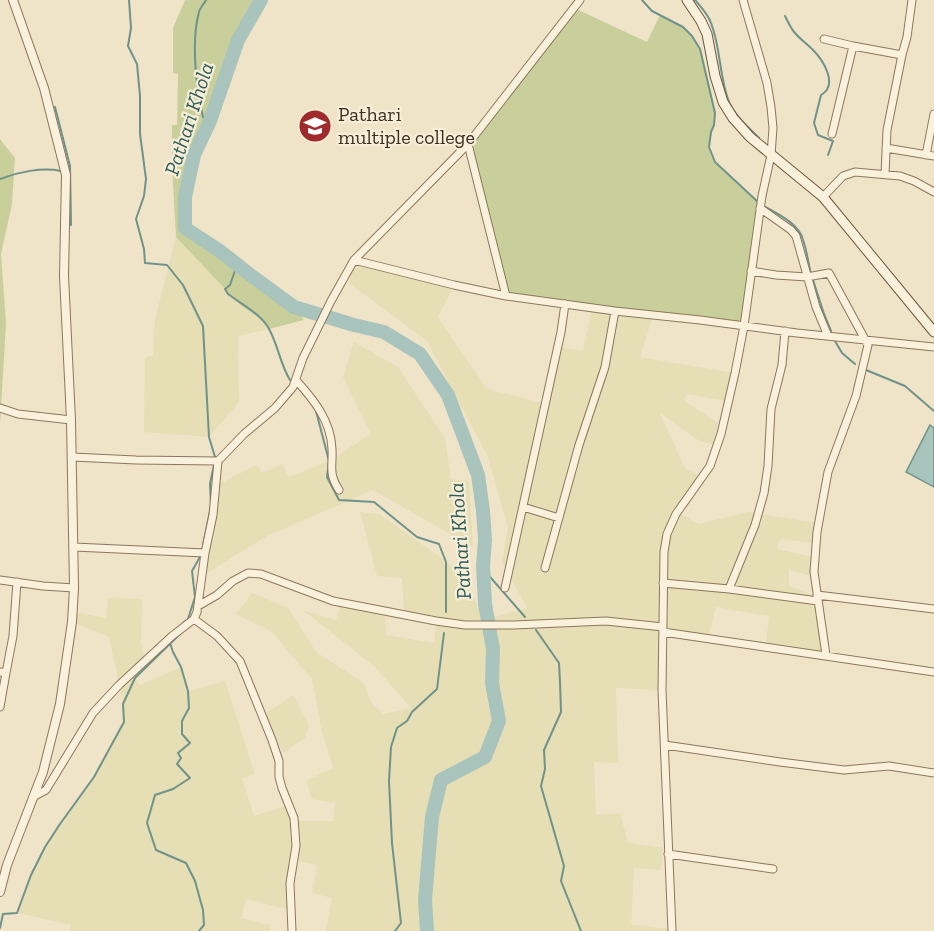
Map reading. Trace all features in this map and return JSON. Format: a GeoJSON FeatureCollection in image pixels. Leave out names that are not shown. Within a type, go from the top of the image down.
{"type":"FeatureCollection","features":[{"type":"Feature","properties":{"kind":"main road"},"geometry":{"type":"LineString","coordinates":[[687,0],[707,34],[715,76],[723,102],[733,118],[750,137],[824,197],[934,332]]}},
{"type":"Feature","properties":{"kind":"street"},"geometry":{"type":"LineString","coordinates":[[0,892],[7,865],[43,772],[60,704],[72,622],[74,588],[71,420],[64,276],[66,175],[44,87],[13,0]]}},
{"type":"Feature","properties":{"kind":"street"},"geometry":{"type":"LineString","coordinates":[[33,797],[46,790],[93,713],[119,685],[194,619],[213,515],[218,461],[244,434],[275,408],[293,387],[303,358],[354,260],[468,144],[580,0]]}},
{"type":"Feature","properties":{"kind":"street"},"geometry":{"type":"LineString","coordinates":[[672,931],[662,690],[664,552],[667,534],[676,514],[710,466],[721,434],[744,326],[760,208],[771,155],[773,128],[767,83],[743,0]]}},
{"type":"Feature","properties":{"kind":"street"},"geometry":{"type":"LineString","coordinates":[[885,174],[887,130],[907,37],[912,0]]}},
{"type":"Feature","properties":{"kind":"street"},"geometry":{"type":"LineString","coordinates":[[824,39],[902,55]]}},
{"type":"Feature","properties":{"kind":"street"},"geometry":{"type":"LineString","coordinates":[[832,134],[853,46]]}},
{"type":"Feature","properties":{"kind":"street"},"geometry":{"type":"LineString","coordinates":[[926,155],[934,114]]}},
{"type":"Feature","properties":{"kind":"street"},"geometry":{"type":"LineString","coordinates":[[468,144],[506,296]]}},
{"type":"Feature","properties":{"kind":"street"},"geometry":{"type":"LineString","coordinates":[[886,148],[934,156]]}},
{"type":"Feature","properties":{"kind":"street"},"geometry":{"type":"LineString","coordinates":[[824,197],[843,176],[855,172],[900,176],[934,192]]}},
{"type":"Feature","properties":{"kind":"street"},"geometry":{"type":"LineString","coordinates":[[760,208],[796,236],[816,307],[828,336]]}},
{"type":"Feature","properties":{"kind":"street"},"geometry":{"type":"LineString","coordinates":[[354,260],[506,296],[615,311],[934,347]]}},
{"type":"Feature","properties":{"kind":"street"},"geometry":{"type":"LineString","coordinates":[[751,271],[807,277],[829,273],[868,345],[856,396],[828,472],[815,552],[814,572],[826,655]]}},
{"type":"Feature","properties":{"kind":"street"},"geometry":{"type":"LineString","coordinates":[[505,588],[566,304]]}},
{"type":"Feature","properties":{"kind":"street"},"geometry":{"type":"LineString","coordinates":[[545,568],[579,445],[605,367],[615,311]]}},
{"type":"Feature","properties":{"kind":"street"},"geometry":{"type":"LineString","coordinates":[[729,589],[764,493],[771,409],[782,365],[785,331]]}},
{"type":"Feature","properties":{"kind":"street"},"geometry":{"type":"LineString","coordinates":[[296,380],[317,404],[327,427],[333,450],[332,478],[339,490]]}},
{"type":"Feature","properties":{"kind":"street"},"geometry":{"type":"LineString","coordinates":[[0,408],[18,414],[71,420]]}},
{"type":"Feature","properties":{"kind":"street"},"geometry":{"type":"LineString","coordinates":[[72,457],[218,461]]}},
{"type":"Feature","properties":{"kind":"street"},"geometry":{"type":"LineString","coordinates":[[523,507],[559,518]]}},
{"type":"Feature","properties":{"kind":"street"},"geometry":{"type":"LineString","coordinates":[[74,547],[205,553]]}},
{"type":"Feature","properties":{"kind":"street"},"geometry":{"type":"LineString","coordinates":[[198,606],[248,573],[261,574],[333,601],[436,621],[465,625],[606,621],[934,672]]}},
{"type":"Feature","properties":{"kind":"street"},"geometry":{"type":"LineString","coordinates":[[0,580],[74,588]]}},
{"type":"Feature","properties":{"kind":"street"},"geometry":{"type":"LineString","coordinates":[[0,706],[3,672],[13,636],[17,582]]}},
{"type":"Feature","properties":{"kind":"street"},"geometry":{"type":"LineString","coordinates":[[663,583],[934,609]]}},
{"type":"Feature","properties":{"kind":"street"},"geometry":{"type":"LineString","coordinates":[[194,619],[217,636],[240,662],[279,761],[279,777],[294,818],[296,846],[291,883],[292,931]]}},
{"type":"Feature","properties":{"kind":"street"},"geometry":{"type":"LineString","coordinates":[[665,745],[844,770],[889,766],[934,773]]}},
{"type":"Feature","properties":{"kind":"street"},"geometry":{"type":"LineString","coordinates":[[669,854],[773,869]]}},
{"type":"Feature","properties":{"kind":"street"},"geometry":{"type":"LineString","coordinates":[[0,866],[5,875]]}},
{"type":"Feature","properties":{"kind":"shaded area"},"geometry":{"type":"Polygon","coordinates":[[[176,237],[228,294],[263,320],[269,329],[238,336],[239,402],[209,437],[144,432],[145,358],[153,355],[155,319],[176,237]]]}},
{"type":"Feature","properties":{"kind":"shaded area"},"geometry":{"type":"Polygon","coordinates":[[[354,260],[454,285],[438,317],[487,389],[546,404],[557,347],[583,351],[592,308],[653,315],[640,357],[735,373],[725,401],[687,394],[684,401],[718,423],[714,445],[696,439],[659,412],[685,468],[700,476],[672,510],[699,524],[748,512],[817,523],[814,543],[780,539],[777,549],[813,557],[812,576],[789,570],[789,586],[814,595],[830,653],[766,643],[769,616],[716,607],[709,635],[661,629],[659,690],[616,688],[618,763],[594,762],[596,815],[620,813],[628,843],[663,848],[661,870],[634,868],[631,925],[670,929],[670,931],[326,931],[332,898],[312,893],[317,865],[294,860],[291,910],[246,899],[241,918],[270,925],[270,931],[70,931],[71,925],[18,913],[31,875],[45,847],[94,777],[124,722],[123,704],[109,637],[72,622],[73,612],[106,618],[108,598],[142,599],[141,642],[145,661],[131,674],[140,685],[181,667],[189,691],[225,681],[255,774],[242,778],[254,816],[286,806],[293,821],[333,821],[335,803],[311,799],[307,780],[333,768],[322,732],[312,679],[271,631],[236,614],[252,593],[288,608],[316,652],[364,683],[370,701],[383,714],[411,708],[375,667],[304,611],[337,620],[340,602],[385,614],[386,635],[434,643],[437,618],[404,612],[402,578],[377,576],[360,512],[379,514],[464,576],[484,620],[527,608],[502,562],[508,528],[488,457],[427,341],[349,283],[354,260]]]}},
{"type":"Feature","properties":{"kind":"shaded area"},"geometry":{"type":"Polygon","coordinates":[[[354,342],[398,367],[445,438],[451,479],[469,481],[473,547],[373,490],[267,536],[202,576],[216,486],[256,465],[262,473],[282,464],[289,477],[329,461],[371,434],[343,377],[354,342]]]}},
{"type":"Feature","properties":{"kind":"shaded area"},"geometry":{"type":"Polygon","coordinates":[[[293,695],[309,726],[305,738],[283,753],[265,714],[293,695]]]}},
{"type":"Feature","properties":{"kind":"green space"},"geometry":{"type":"Polygon","coordinates":[[[185,0],[261,0],[238,40],[210,121],[194,155],[185,197],[185,228],[220,251],[294,307],[304,320],[269,329],[230,295],[176,237],[172,125],[177,125],[178,74],[173,73],[173,28],[185,0]]]}},
{"type":"Feature","properties":{"kind":"green space"},"geometry":{"type":"Polygon","coordinates":[[[574,8],[647,42],[660,15],[685,29],[697,45],[704,64],[715,114],[709,141],[710,154],[717,164],[758,202],[744,326],[506,296],[468,144],[574,8]]]}},
{"type":"Feature","properties":{"kind":"green space"},"geometry":{"type":"Polygon","coordinates":[[[0,139],[15,158],[12,204],[1,254],[6,323],[0,426],[0,139]]]}},
{"type":"Feature","properties":{"kind":"water"},"geometry":{"type":"Polygon","coordinates":[[[930,425],[934,428],[934,487],[906,472],[930,425]]]}},
{"type":"Feature","properties":{"kind":"waterway"},"geometry":{"type":"LineString","coordinates":[[129,0],[131,28],[128,46],[137,64],[140,134],[146,179],[144,196],[136,219],[144,249],[145,263],[167,265],[183,285],[203,326],[209,437],[215,457]]}},
{"type":"Feature","properties":{"kind":"waterway"},"geometry":{"type":"LineString","coordinates":[[206,0],[199,12],[195,50],[200,105],[203,117],[210,121]]}},
{"type":"Feature","properties":{"kind":"waterway","name":"Pathari Khola"},"geometry":{"type":"LineString","coordinates":[[261,0],[238,40],[210,121],[194,155],[185,197],[185,228],[220,251],[294,307],[384,332],[420,354],[448,395],[478,475],[485,540],[483,565],[485,604],[493,649],[492,683],[499,721],[485,757],[441,780],[432,817],[425,900],[427,931]]}},
{"type":"Feature","properties":{"kind":"waterway"},"geometry":{"type":"LineString","coordinates":[[642,0],[652,11],[683,27],[700,49],[715,113],[709,147],[715,162],[758,202]]}},
{"type":"Feature","properties":{"kind":"waterway"},"geometry":{"type":"LineString","coordinates":[[695,0],[708,17],[714,33],[723,83],[729,102],[738,117],[759,138]]}},
{"type":"Feature","properties":{"kind":"waterway"},"geometry":{"type":"LineString","coordinates":[[785,16],[794,31],[817,54],[828,72],[829,85],[821,95],[814,123],[818,135],[833,141],[828,155]]}},
{"type":"Feature","properties":{"kind":"waterway"},"geometry":{"type":"LineString","coordinates":[[55,107],[70,166],[71,225]]}},
{"type":"Feature","properties":{"kind":"waterway"},"geometry":{"type":"LineString","coordinates":[[0,179],[30,171],[61,171]]}},
{"type":"Feature","properties":{"kind":"waterway"},"geometry":{"type":"LineString","coordinates":[[762,205],[797,228],[801,234],[811,274]]}},
{"type":"Feature","properties":{"kind":"waterway"},"geometry":{"type":"LineString","coordinates":[[237,265],[230,285],[225,289],[228,294],[260,317],[268,327],[290,380]]}},
{"type":"Feature","properties":{"kind":"waterway"},"geometry":{"type":"LineString","coordinates":[[813,280],[831,331]]}},
{"type":"Feature","properties":{"kind":"waterway"},"geometry":{"type":"LineString","coordinates":[[835,341],[842,353],[855,364]]}},
{"type":"Feature","properties":{"kind":"waterway"},"geometry":{"type":"LineString","coordinates":[[866,370],[905,386],[934,411]]}},
{"type":"Feature","properties":{"kind":"waterway"},"geometry":{"type":"LineString","coordinates":[[298,387],[308,399]]}},
{"type":"Feature","properties":{"kind":"waterway"},"geometry":{"type":"LineString","coordinates":[[316,411],[329,461],[327,477],[339,500],[374,502],[417,537],[439,544],[446,562],[446,612]]}},
{"type":"Feature","properties":{"kind":"waterway"},"geometry":{"type":"LineString","coordinates":[[203,545],[211,506],[210,484],[214,465]]}},
{"type":"Feature","properties":{"kind":"waterway"},"geometry":{"type":"LineString","coordinates":[[184,622],[188,619],[195,597],[192,571],[200,557]]}},
{"type":"Feature","properties":{"kind":"waterway"},"geometry":{"type":"LineString","coordinates":[[484,570],[525,617]]}},
{"type":"Feature","properties":{"kind":"waterway"},"geometry":{"type":"LineString","coordinates":[[536,630],[559,663],[561,712],[544,750],[545,769],[541,786],[564,866],[561,881],[581,931]]}},
{"type":"Feature","properties":{"kind":"waterway"},"geometry":{"type":"LineString","coordinates":[[395,931],[401,923],[392,843],[389,781],[391,747],[397,728],[407,721],[412,712],[437,689],[444,633]]}},
{"type":"Feature","properties":{"kind":"waterway"},"geometry":{"type":"LineString","coordinates":[[0,928],[3,914],[17,913],[31,875],[45,847],[94,777],[124,722],[123,704],[135,678],[180,634]]}},
{"type":"Feature","properties":{"kind":"waterway"},"geometry":{"type":"LineString","coordinates":[[170,643],[181,667],[188,691],[189,708],[182,721],[182,734],[190,743],[178,753],[181,758],[177,764],[190,778],[173,789],[155,795],[147,823],[156,850],[186,863],[195,881],[203,910],[204,925],[199,931]]}},
{"type":"Feature","properties":{"kind":"place","name":"Pathari multiple college"},"geometry":{"type":"Point","coordinates":[315,126]}}]}
